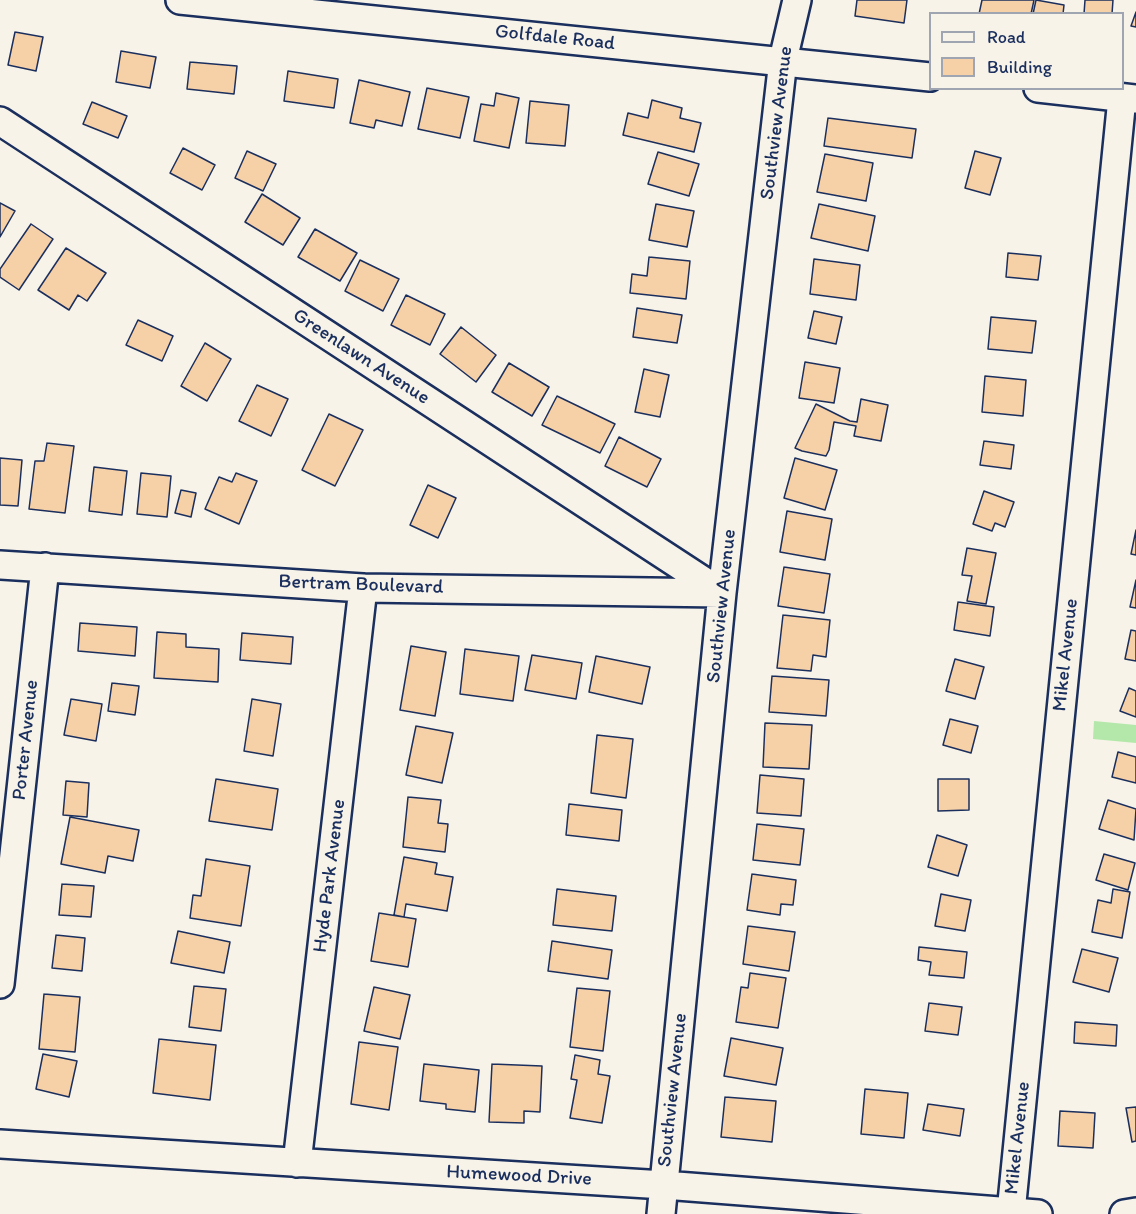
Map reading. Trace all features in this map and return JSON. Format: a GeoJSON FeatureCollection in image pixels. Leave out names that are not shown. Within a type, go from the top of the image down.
{"type":"FeatureCollection","features":[{"type":"Feature","properties":{"kind":"street","name":"Golfdale Road"},"geometry":{"type":"LineString","coordinates":[[180,0],[783,60],[929,77]]}},
{"type":"Feature","properties":{"kind":"street","name":"Southview Avenue"},"geometry":{"type":"LineString","coordinates":[[661,1214],[722,593],[783,60],[797,0]]}},
{"type":"Feature","properties":{"kind":"street"},"geometry":{"type":"LineString","coordinates":[[1056,90],[1129,98]]}},
{"type":"Feature","properties":{"kind":"street","name":"Mikel Avenue"},"geometry":{"type":"LineString","coordinates":[[1011,1212],[1129,98]]}},
{"type":"Feature","properties":{"kind":"street","name":"Greenlawn Avenue"},"geometry":{"type":"LineString","coordinates":[[0,121],[722,593]]}},
{"type":"Feature","properties":{"kind":"street","name":"Bertram Boulevard"},"geometry":{"type":"LineString","coordinates":[[0,564],[363,588],[722,593]]}},
{"type":"Feature","properties":{"kind":"street","name":"Porter Avenue"},"geometry":{"type":"LineString","coordinates":[[0,984],[45,567]]}},
{"type":"Feature","properties":{"kind":"street","name":"Hyde Park Avenue"},"geometry":{"type":"LineString","coordinates":[[297,1163],[363,588]]}},
{"type":"Feature","properties":{"kind":"street","name":"Humewood Drive"},"geometry":{"type":"LineString","coordinates":[[0,1144],[664,1185],[1038,1214]]}},
{"type":"Feature","properties":{"kind":"street"},"geometry":{"type":"LineString","coordinates":[[1124,1214],[1136,1212]]}},
{"type":"Feature","properties":{"kind":"green space"},"geometry":{"type":"Polygon","coordinates":[[[1094,721],[1136,725],[1136,743],[1093,739],[1094,721]]]}},
{"type":"Feature","properties":{"kind":"building"},"geometry":{"type":"Polygon","coordinates":[[[857,0],[907,0],[904,23],[855,16],[857,0]]]}},
{"type":"Feature","properties":{"kind":"building"},"geometry":{"type":"Polygon","coordinates":[[[982,0],[1034,0],[1031,12],[979,12],[982,0]]]}},
{"type":"Feature","properties":{"kind":"building"},"geometry":{"type":"Polygon","coordinates":[[[1036,0],[1064,5],[1063,12],[1033,12],[1036,0]]]}},
{"type":"Feature","properties":{"kind":"building"},"geometry":{"type":"Polygon","coordinates":[[[1085,0],[1113,0],[1112,12],[1084,12],[1085,0]]]}},
{"type":"Feature","properties":{"kind":"building"},"geometry":{"type":"Polygon","coordinates":[[[1136,12],[1136,27],[1131,26],[1136,12]]]}},
{"type":"Feature","properties":{"kind":"building"},"geometry":{"type":"Polygon","coordinates":[[[15,32],[43,37],[36,71],[8,65],[15,32]]]}},
{"type":"Feature","properties":{"kind":"building"},"geometry":{"type":"Polygon","coordinates":[[[121,51],[156,57],[150,88],[116,82],[121,51]]]}},
{"type":"Feature","properties":{"kind":"building"},"geometry":{"type":"Polygon","coordinates":[[[190,62],[237,66],[234,94],[187,89],[190,62]]]}},
{"type":"Feature","properties":{"kind":"building"},"geometry":{"type":"Polygon","coordinates":[[[288,71],[338,79],[334,108],[284,101],[288,71]]]}},
{"type":"Feature","properties":{"kind":"building"},"geometry":{"type":"Polygon","coordinates":[[[359,80],[410,92],[402,126],[376,120],[374,128],[350,123],[359,80]]]}},
{"type":"Feature","properties":{"kind":"building"},"geometry":{"type":"Polygon","coordinates":[[[427,88],[469,97],[460,138],[418,129],[427,88]]]}},
{"type":"Feature","properties":{"kind":"building"},"geometry":{"type":"Polygon","coordinates":[[[496,93],[519,98],[509,148],[474,141],[481,104],[494,106],[496,93]]]}},
{"type":"Feature","properties":{"kind":"building"},"geometry":{"type":"Polygon","coordinates":[[[652,100],[682,108],[680,118],[701,123],[694,152],[623,135],[628,113],[648,118],[652,100]]]}},
{"type":"Feature","properties":{"kind":"building"},"geometry":{"type":"Polygon","coordinates":[[[530,101],[569,105],[565,146],[526,143],[530,101]]]}},
{"type":"Feature","properties":{"kind":"building"},"geometry":{"type":"Polygon","coordinates":[[[92,102],[127,116],[118,138],[83,124],[92,102]]]}},
{"type":"Feature","properties":{"kind":"building"},"geometry":{"type":"Polygon","coordinates":[[[828,118],[916,129],[912,158],[824,146],[828,118]]]}},
{"type":"Feature","properties":{"kind":"building"},"geometry":{"type":"Polygon","coordinates":[[[183,148],[215,165],[202,190],[170,173],[183,148]]]}},
{"type":"Feature","properties":{"kind":"building"},"geometry":{"type":"Polygon","coordinates":[[[247,151],[276,164],[263,191],[235,178],[247,151]]]}},
{"type":"Feature","properties":{"kind":"building"},"geometry":{"type":"Polygon","coordinates":[[[975,151],[1001,158],[990,195],[965,188],[975,151]]]}},
{"type":"Feature","properties":{"kind":"building"},"geometry":{"type":"Polygon","coordinates":[[[658,152],[699,164],[689,196],[648,184],[658,152]]]}},
{"type":"Feature","properties":{"kind":"building"},"geometry":{"type":"Polygon","coordinates":[[[825,154],[873,163],[866,201],[817,192],[825,154]]]}},
{"type":"Feature","properties":{"kind":"building"},"geometry":{"type":"Polygon","coordinates":[[[262,194],[300,218],[283,245],[245,222],[262,194]]]}},
{"type":"Feature","properties":{"kind":"building"},"geometry":{"type":"Polygon","coordinates":[[[0,203],[15,211],[0,237],[0,203]]]}},
{"type":"Feature","properties":{"kind":"building"},"geometry":{"type":"Polygon","coordinates":[[[656,204],[694,211],[687,247],[649,240],[656,204]]]}},
{"type":"Feature","properties":{"kind":"building"},"geometry":{"type":"Polygon","coordinates":[[[819,204],[875,216],[868,251],[811,238],[819,204]]]}},
{"type":"Feature","properties":{"kind":"building"},"geometry":{"type":"Polygon","coordinates":[[[31,224],[53,239],[19,290],[0,277],[0,269],[31,224]]]}},
{"type":"Feature","properties":{"kind":"building"},"geometry":{"type":"Polygon","coordinates":[[[315,229],[357,253],[340,281],[298,257],[315,229]]]}},
{"type":"Feature","properties":{"kind":"building"},"geometry":{"type":"Polygon","coordinates":[[[66,248],[106,273],[87,301],[78,295],[69,310],[38,290],[66,248]]]}},
{"type":"Feature","properties":{"kind":"building"},"geometry":{"type":"Polygon","coordinates":[[[1008,253],[1041,256],[1038,280],[1006,277],[1008,253]]]}},
{"type":"Feature","properties":{"kind":"building"},"geometry":{"type":"Polygon","coordinates":[[[649,257],[690,261],[686,299],[630,293],[632,274],[647,276],[649,257]]]}},
{"type":"Feature","properties":{"kind":"building"},"geometry":{"type":"Polygon","coordinates":[[[814,259],[860,265],[856,300],[810,294],[814,259]]]}},
{"type":"Feature","properties":{"kind":"building"},"geometry":{"type":"Polygon","coordinates":[[[360,260],[399,279],[383,311],[345,291],[360,260]]]}},
{"type":"Feature","properties":{"kind":"building"},"geometry":{"type":"Polygon","coordinates":[[[406,295],[445,314],[430,345],[391,325],[406,295]]]}},
{"type":"Feature","properties":{"kind":"building"},"geometry":{"type":"Polygon","coordinates":[[[637,308],[682,315],[677,343],[633,337],[637,308]]]}},
{"type":"Feature","properties":{"kind":"building"},"geometry":{"type":"Polygon","coordinates":[[[814,311],[842,317],[836,344],[808,338],[814,311]]]}},
{"type":"Feature","properties":{"kind":"building"},"geometry":{"type":"Polygon","coordinates":[[[991,317],[1036,321],[1032,353],[988,349],[991,317]]]}},
{"type":"Feature","properties":{"kind":"building"},"geometry":{"type":"Polygon","coordinates":[[[138,320],[173,336],[162,361],[126,345],[138,320]]]}},
{"type":"Feature","properties":{"kind":"building"},"geometry":{"type":"Polygon","coordinates":[[[461,327],[496,355],[476,382],[440,354],[461,327]]]}},
{"type":"Feature","properties":{"kind":"building"},"geometry":{"type":"Polygon","coordinates":[[[205,343],[231,359],[207,401],[181,386],[205,343]]]}},
{"type":"Feature","properties":{"kind":"building"},"geometry":{"type":"Polygon","coordinates":[[[805,362],[840,368],[834,403],[799,398],[805,362]]]}},
{"type":"Feature","properties":{"kind":"building"},"geometry":{"type":"Polygon","coordinates":[[[509,363],[549,387],[532,416],[492,392],[509,363]]]}},
{"type":"Feature","properties":{"kind":"building"},"geometry":{"type":"Polygon","coordinates":[[[644,369],[669,375],[660,417],[635,412],[644,369]]]}},
{"type":"Feature","properties":{"kind":"building"},"geometry":{"type":"Polygon","coordinates":[[[985,376],[1026,380],[1023,416],[982,412],[985,376]]]}},
{"type":"Feature","properties":{"kind":"building"},"geometry":{"type":"Polygon","coordinates":[[[257,385],[288,399],[271,436],[239,421],[257,385]]]}},
{"type":"Feature","properties":{"kind":"building"},"geometry":{"type":"Polygon","coordinates":[[[557,396],[615,424],[600,453],[542,425],[557,396]]]}},
{"type":"Feature","properties":{"kind":"building"},"geometry":{"type":"Polygon","coordinates":[[[861,399],[888,405],[881,441],[854,436],[856,426],[834,422],[826,456],[795,448],[816,404],[850,421],[857,422],[861,399]]]}},
{"type":"Feature","properties":{"kind":"building"},"geometry":{"type":"Polygon","coordinates":[[[329,414],[363,430],[335,486],[302,470],[329,414]]]}},
{"type":"Feature","properties":{"kind":"building"},"geometry":{"type":"Polygon","coordinates":[[[619,437],[661,459],[647,487],[605,466],[619,437]]]}},
{"type":"Feature","properties":{"kind":"building"},"geometry":{"type":"Polygon","coordinates":[[[984,441],[1014,445],[1011,469],[980,465],[984,441]]]}},
{"type":"Feature","properties":{"kind":"building"},"geometry":{"type":"Polygon","coordinates":[[[47,443],[74,446],[65,513],[29,509],[35,461],[44,461],[47,443]]]}},
{"type":"Feature","properties":{"kind":"building"},"geometry":{"type":"Polygon","coordinates":[[[0,458],[22,460],[18,506],[0,505],[0,458]]]}},
{"type":"Feature","properties":{"kind":"building"},"geometry":{"type":"Polygon","coordinates":[[[795,458],[837,470],[825,510],[784,498],[795,458]]]}},
{"type":"Feature","properties":{"kind":"building"},"geometry":{"type":"Polygon","coordinates":[[[94,467],[127,471],[122,515],[89,511],[94,467]]]}},
{"type":"Feature","properties":{"kind":"building"},"geometry":{"type":"Polygon","coordinates":[[[141,473],[171,476],[167,517],[137,514],[141,473]]]}},
{"type":"Feature","properties":{"kind":"building"},"geometry":{"type":"Polygon","coordinates":[[[236,473],[257,481],[239,524],[205,509],[219,477],[232,482],[236,473]]]}},
{"type":"Feature","properties":{"kind":"building"},"geometry":{"type":"Polygon","coordinates":[[[428,485],[456,498],[438,538],[410,525],[428,485]]]}},
{"type":"Feature","properties":{"kind":"building"},"geometry":{"type":"Polygon","coordinates":[[[181,490],[196,493],[191,517],[175,513],[181,490]]]}},
{"type":"Feature","properties":{"kind":"building"},"geometry":{"type":"Polygon","coordinates":[[[984,491],[1014,502],[1005,527],[995,523],[992,531],[973,524],[984,491]]]}},
{"type":"Feature","properties":{"kind":"building"},"geometry":{"type":"Polygon","coordinates":[[[787,511],[832,519],[825,560],[780,552],[787,511]]]}},
{"type":"Feature","properties":{"kind":"building"},"geometry":{"type":"Polygon","coordinates":[[[1136,530],[1136,555],[1131,554],[1136,530]]]}},
{"type":"Feature","properties":{"kind":"building"},"geometry":{"type":"Polygon","coordinates":[[[967,548],[996,553],[986,604],[967,601],[972,576],[962,575],[967,548]]]}},
{"type":"Feature","properties":{"kind":"building"},"geometry":{"type":"Polygon","coordinates":[[[784,567],[830,574],[824,613],[778,606],[784,567]]]}},
{"type":"Feature","properties":{"kind":"building"},"geometry":{"type":"Polygon","coordinates":[[[1136,580],[1136,608],[1130,607],[1136,580]]]}},
{"type":"Feature","properties":{"kind":"building"},"geometry":{"type":"Polygon","coordinates":[[[958,602],[994,607],[990,636],[954,630],[958,602]]]}},
{"type":"Feature","properties":{"kind":"building"},"geometry":{"type":"Polygon","coordinates":[[[783,615],[830,620],[826,657],[813,655],[811,671],[777,668],[783,615]]]}},
{"type":"Feature","properties":{"kind":"building"},"geometry":{"type":"Polygon","coordinates":[[[80,623],[137,627],[135,656],[78,651],[80,623]]]}},
{"type":"Feature","properties":{"kind":"building"},"geometry":{"type":"Polygon","coordinates":[[[1131,630],[1136,631],[1136,661],[1125,659],[1131,630]]]}},
{"type":"Feature","properties":{"kind":"building"},"geometry":{"type":"Polygon","coordinates":[[[157,632],[186,634],[186,647],[219,649],[218,682],[154,678],[157,632]]]}},
{"type":"Feature","properties":{"kind":"building"},"geometry":{"type":"Polygon","coordinates":[[[242,633],[293,637],[291,664],[240,660],[242,633]]]}},
{"type":"Feature","properties":{"kind":"building"},"geometry":{"type":"Polygon","coordinates":[[[411,646],[446,652],[435,716],[400,710],[411,646]]]}},
{"type":"Feature","properties":{"kind":"building"},"geometry":{"type":"Polygon","coordinates":[[[465,649],[519,656],[513,701],[460,694],[465,649]]]}},
{"type":"Feature","properties":{"kind":"building"},"geometry":{"type":"Polygon","coordinates":[[[532,655],[582,663],[576,699],[525,690],[532,655]]]}},
{"type":"Feature","properties":{"kind":"building"},"geometry":{"type":"Polygon","coordinates":[[[596,656],[650,667],[642,704],[589,692],[596,656]]]}},
{"type":"Feature","properties":{"kind":"building"},"geometry":{"type":"Polygon","coordinates":[[[955,659],[984,667],[975,699],[946,691],[955,659]]]}},
{"type":"Feature","properties":{"kind":"building"},"geometry":{"type":"Polygon","coordinates":[[[772,676],[829,680],[826,716],[769,712],[772,676]]]}},
{"type":"Feature","properties":{"kind":"building"},"geometry":{"type":"Polygon","coordinates":[[[112,683],[139,686],[135,715],[108,711],[112,683]]]}},
{"type":"Feature","properties":{"kind":"building"},"geometry":{"type":"Polygon","coordinates":[[[1129,688],[1136,691],[1136,717],[1120,711],[1129,688]]]}},
{"type":"Feature","properties":{"kind":"building"},"geometry":{"type":"Polygon","coordinates":[[[71,699],[102,704],[96,741],[64,735],[71,699]]]}},
{"type":"Feature","properties":{"kind":"building"},"geometry":{"type":"Polygon","coordinates":[[[252,699],[281,704],[273,756],[244,751],[252,699]]]}},
{"type":"Feature","properties":{"kind":"building"},"geometry":{"type":"Polygon","coordinates":[[[950,719],[978,726],[971,753],[943,745],[950,719]]]}},
{"type":"Feature","properties":{"kind":"building"},"geometry":{"type":"Polygon","coordinates":[[[765,723],[812,725],[809,769],[763,767],[765,723]]]}},
{"type":"Feature","properties":{"kind":"building"},"geometry":{"type":"Polygon","coordinates":[[[416,726],[453,733],[442,783],[406,775],[416,726]]]}},
{"type":"Feature","properties":{"kind":"building"},"geometry":{"type":"Polygon","coordinates":[[[597,735],[633,739],[626,798],[591,793],[597,735]]]}},
{"type":"Feature","properties":{"kind":"building"},"geometry":{"type":"Polygon","coordinates":[[[1118,752],[1136,757],[1136,783],[1112,777],[1118,752]]]}},
{"type":"Feature","properties":{"kind":"building"},"geometry":{"type":"Polygon","coordinates":[[[760,775],[804,779],[801,816],[757,813],[760,775]]]}},
{"type":"Feature","properties":{"kind":"building"},"geometry":{"type":"Polygon","coordinates":[[[216,779],[278,789],[272,830],[209,821],[216,779]]]}},
{"type":"Feature","properties":{"kind":"building"},"geometry":{"type":"Polygon","coordinates":[[[938,779],[969,779],[969,810],[938,811],[938,779]]]}},
{"type":"Feature","properties":{"kind":"building"},"geometry":{"type":"Polygon","coordinates":[[[66,781],[89,783],[87,817],[63,815],[66,781]]]}},
{"type":"Feature","properties":{"kind":"building"},"geometry":{"type":"Polygon","coordinates":[[[408,797],[441,800],[438,823],[448,824],[445,852],[403,847],[408,797]]]}},
{"type":"Feature","properties":{"kind":"building"},"geometry":{"type":"Polygon","coordinates":[[[1108,800],[1136,809],[1134,840],[1099,829],[1108,800]]]}},
{"type":"Feature","properties":{"kind":"building"},"geometry":{"type":"Polygon","coordinates":[[[569,804],[622,810],[619,841],[566,835],[569,804]]]}},
{"type":"Feature","properties":{"kind":"building"},"geometry":{"type":"Polygon","coordinates":[[[70,817],[139,830],[133,861],[108,856],[105,873],[61,864],[70,817]]]}},
{"type":"Feature","properties":{"kind":"building"},"geometry":{"type":"Polygon","coordinates":[[[757,824],[804,829],[800,865],[753,860],[757,824]]]}},
{"type":"Feature","properties":{"kind":"building"},"geometry":{"type":"Polygon","coordinates":[[[937,835],[967,845],[958,876],[928,867],[937,835]]]}},
{"type":"Feature","properties":{"kind":"building"},"geometry":{"type":"Polygon","coordinates":[[[1104,854],[1135,863],[1128,890],[1096,880],[1104,854]]]}},
{"type":"Feature","properties":{"kind":"building"},"geometry":{"type":"Polygon","coordinates":[[[404,857],[437,863],[435,874],[453,877],[447,911],[406,904],[404,917],[394,915],[404,857]]]}},
{"type":"Feature","properties":{"kind":"building"},"geometry":{"type":"Polygon","coordinates":[[[206,859],[250,866],[241,926],[190,918],[193,895],[201,896],[206,859]]]}},
{"type":"Feature","properties":{"kind":"building"},"geometry":{"type":"Polygon","coordinates":[[[752,874],[796,880],[793,905],[781,904],[780,915],[747,910],[752,874]]]}},
{"type":"Feature","properties":{"kind":"building"},"geometry":{"type":"Polygon","coordinates":[[[62,884],[94,886],[91,917],[59,915],[62,884]]]}},
{"type":"Feature","properties":{"kind":"building"},"geometry":{"type":"Polygon","coordinates":[[[557,889],[616,896],[612,931],[553,925],[557,889]]]}},
{"type":"Feature","properties":{"kind":"building"},"geometry":{"type":"Polygon","coordinates":[[[1113,889],[1130,892],[1122,938],[1092,932],[1098,900],[1111,903],[1113,889]]]}},
{"type":"Feature","properties":{"kind":"building"},"geometry":{"type":"Polygon","coordinates":[[[941,894],[971,900],[965,931],[935,926],[941,894]]]}},
{"type":"Feature","properties":{"kind":"building"},"geometry":{"type":"Polygon","coordinates":[[[379,913],[416,919],[408,967],[371,961],[379,913]]]}},
{"type":"Feature","properties":{"kind":"building"},"geometry":{"type":"Polygon","coordinates":[[[748,926],[795,932],[789,971],[743,964],[748,926]]]}},
{"type":"Feature","properties":{"kind":"building"},"geometry":{"type":"Polygon","coordinates":[[[178,931],[230,942],[224,973],[171,963],[178,931]]]}},
{"type":"Feature","properties":{"kind":"building"},"geometry":{"type":"Polygon","coordinates":[[[56,935],[85,938],[82,971],[52,968],[56,935]]]}},
{"type":"Feature","properties":{"kind":"building"},"geometry":{"type":"Polygon","coordinates":[[[552,941],[612,950],[608,979],[548,971],[552,941]]]}},
{"type":"Feature","properties":{"kind":"building"},"geometry":{"type":"Polygon","coordinates":[[[919,947],[967,952],[964,978],[929,975],[931,962],[918,960],[919,947]]]}},
{"type":"Feature","properties":{"kind":"building"},"geometry":{"type":"Polygon","coordinates":[[[1082,949],[1118,958],[1109,992],[1073,982],[1082,949]]]}},
{"type":"Feature","properties":{"kind":"building"},"geometry":{"type":"Polygon","coordinates":[[[750,973],[786,978],[778,1028],[736,1022],[741,987],[748,988],[750,973]]]}},
{"type":"Feature","properties":{"kind":"building"},"geometry":{"type":"Polygon","coordinates":[[[194,986],[226,989],[221,1031],[189,1027],[194,986]]]}},
{"type":"Feature","properties":{"kind":"building"},"geometry":{"type":"Polygon","coordinates":[[[374,987],[410,995],[400,1039],[364,1031],[374,987]]]}},
{"type":"Feature","properties":{"kind":"building"},"geometry":{"type":"Polygon","coordinates":[[[577,988],[610,991],[603,1051],[570,1047],[577,988]]]}},
{"type":"Feature","properties":{"kind":"building"},"geometry":{"type":"Polygon","coordinates":[[[44,994],[80,997],[75,1052],[39,1049],[44,994]]]}},
{"type":"Feature","properties":{"kind":"building"},"geometry":{"type":"Polygon","coordinates":[[[929,1003],[962,1007],[958,1035],[925,1031],[929,1003]]]}},
{"type":"Feature","properties":{"kind":"building"},"geometry":{"type":"Polygon","coordinates":[[[1075,1022],[1117,1025],[1116,1046],[1074,1043],[1075,1022]]]}},
{"type":"Feature","properties":{"kind":"building"},"geometry":{"type":"Polygon","coordinates":[[[731,1038],[783,1048],[776,1085],[724,1076],[731,1038]]]}},
{"type":"Feature","properties":{"kind":"building"},"geometry":{"type":"Polygon","coordinates":[[[159,1039],[216,1045],[210,1100],[153,1093],[159,1039]]]}},
{"type":"Feature","properties":{"kind":"building"},"geometry":{"type":"Polygon","coordinates":[[[359,1042],[398,1047],[389,1110],[351,1104],[359,1042]]]}},
{"type":"Feature","properties":{"kind":"building"},"geometry":{"type":"Polygon","coordinates":[[[43,1054],[77,1061],[69,1097],[36,1089],[43,1054]]]}},
{"type":"Feature","properties":{"kind":"building"},"geometry":{"type":"Polygon","coordinates":[[[575,1055],[600,1060],[598,1074],[610,1076],[602,1123],[570,1118],[577,1080],[571,1079],[575,1055]]]}},
{"type":"Feature","properties":{"kind":"building"},"geometry":{"type":"Polygon","coordinates":[[[424,1064],[479,1070],[475,1112],[446,1109],[446,1104],[420,1101],[424,1064]]]}},
{"type":"Feature","properties":{"kind":"building"},"geometry":{"type":"Polygon","coordinates":[[[492,1064],[542,1066],[540,1112],[524,1111],[524,1123],[489,1122],[492,1064]]]}},
{"type":"Feature","properties":{"kind":"building"},"geometry":{"type":"Polygon","coordinates":[[[865,1089],[908,1093],[904,1138],[861,1134],[865,1089]]]}},
{"type":"Feature","properties":{"kind":"building"},"geometry":{"type":"Polygon","coordinates":[[[725,1097],[776,1101],[772,1142],[721,1137],[725,1097]]]}},
{"type":"Feature","properties":{"kind":"building"},"geometry":{"type":"Polygon","coordinates":[[[928,1104],[964,1109],[960,1136],[923,1130],[928,1104]]]}},
{"type":"Feature","properties":{"kind":"building"},"geometry":{"type":"Polygon","coordinates":[[[1136,1107],[1136,1141],[1132,1142],[1126,1108],[1136,1107]]]}},
{"type":"Feature","properties":{"kind":"building"},"geometry":{"type":"Polygon","coordinates":[[[1060,1111],[1095,1113],[1093,1148],[1058,1146],[1060,1111]]]}}]}
